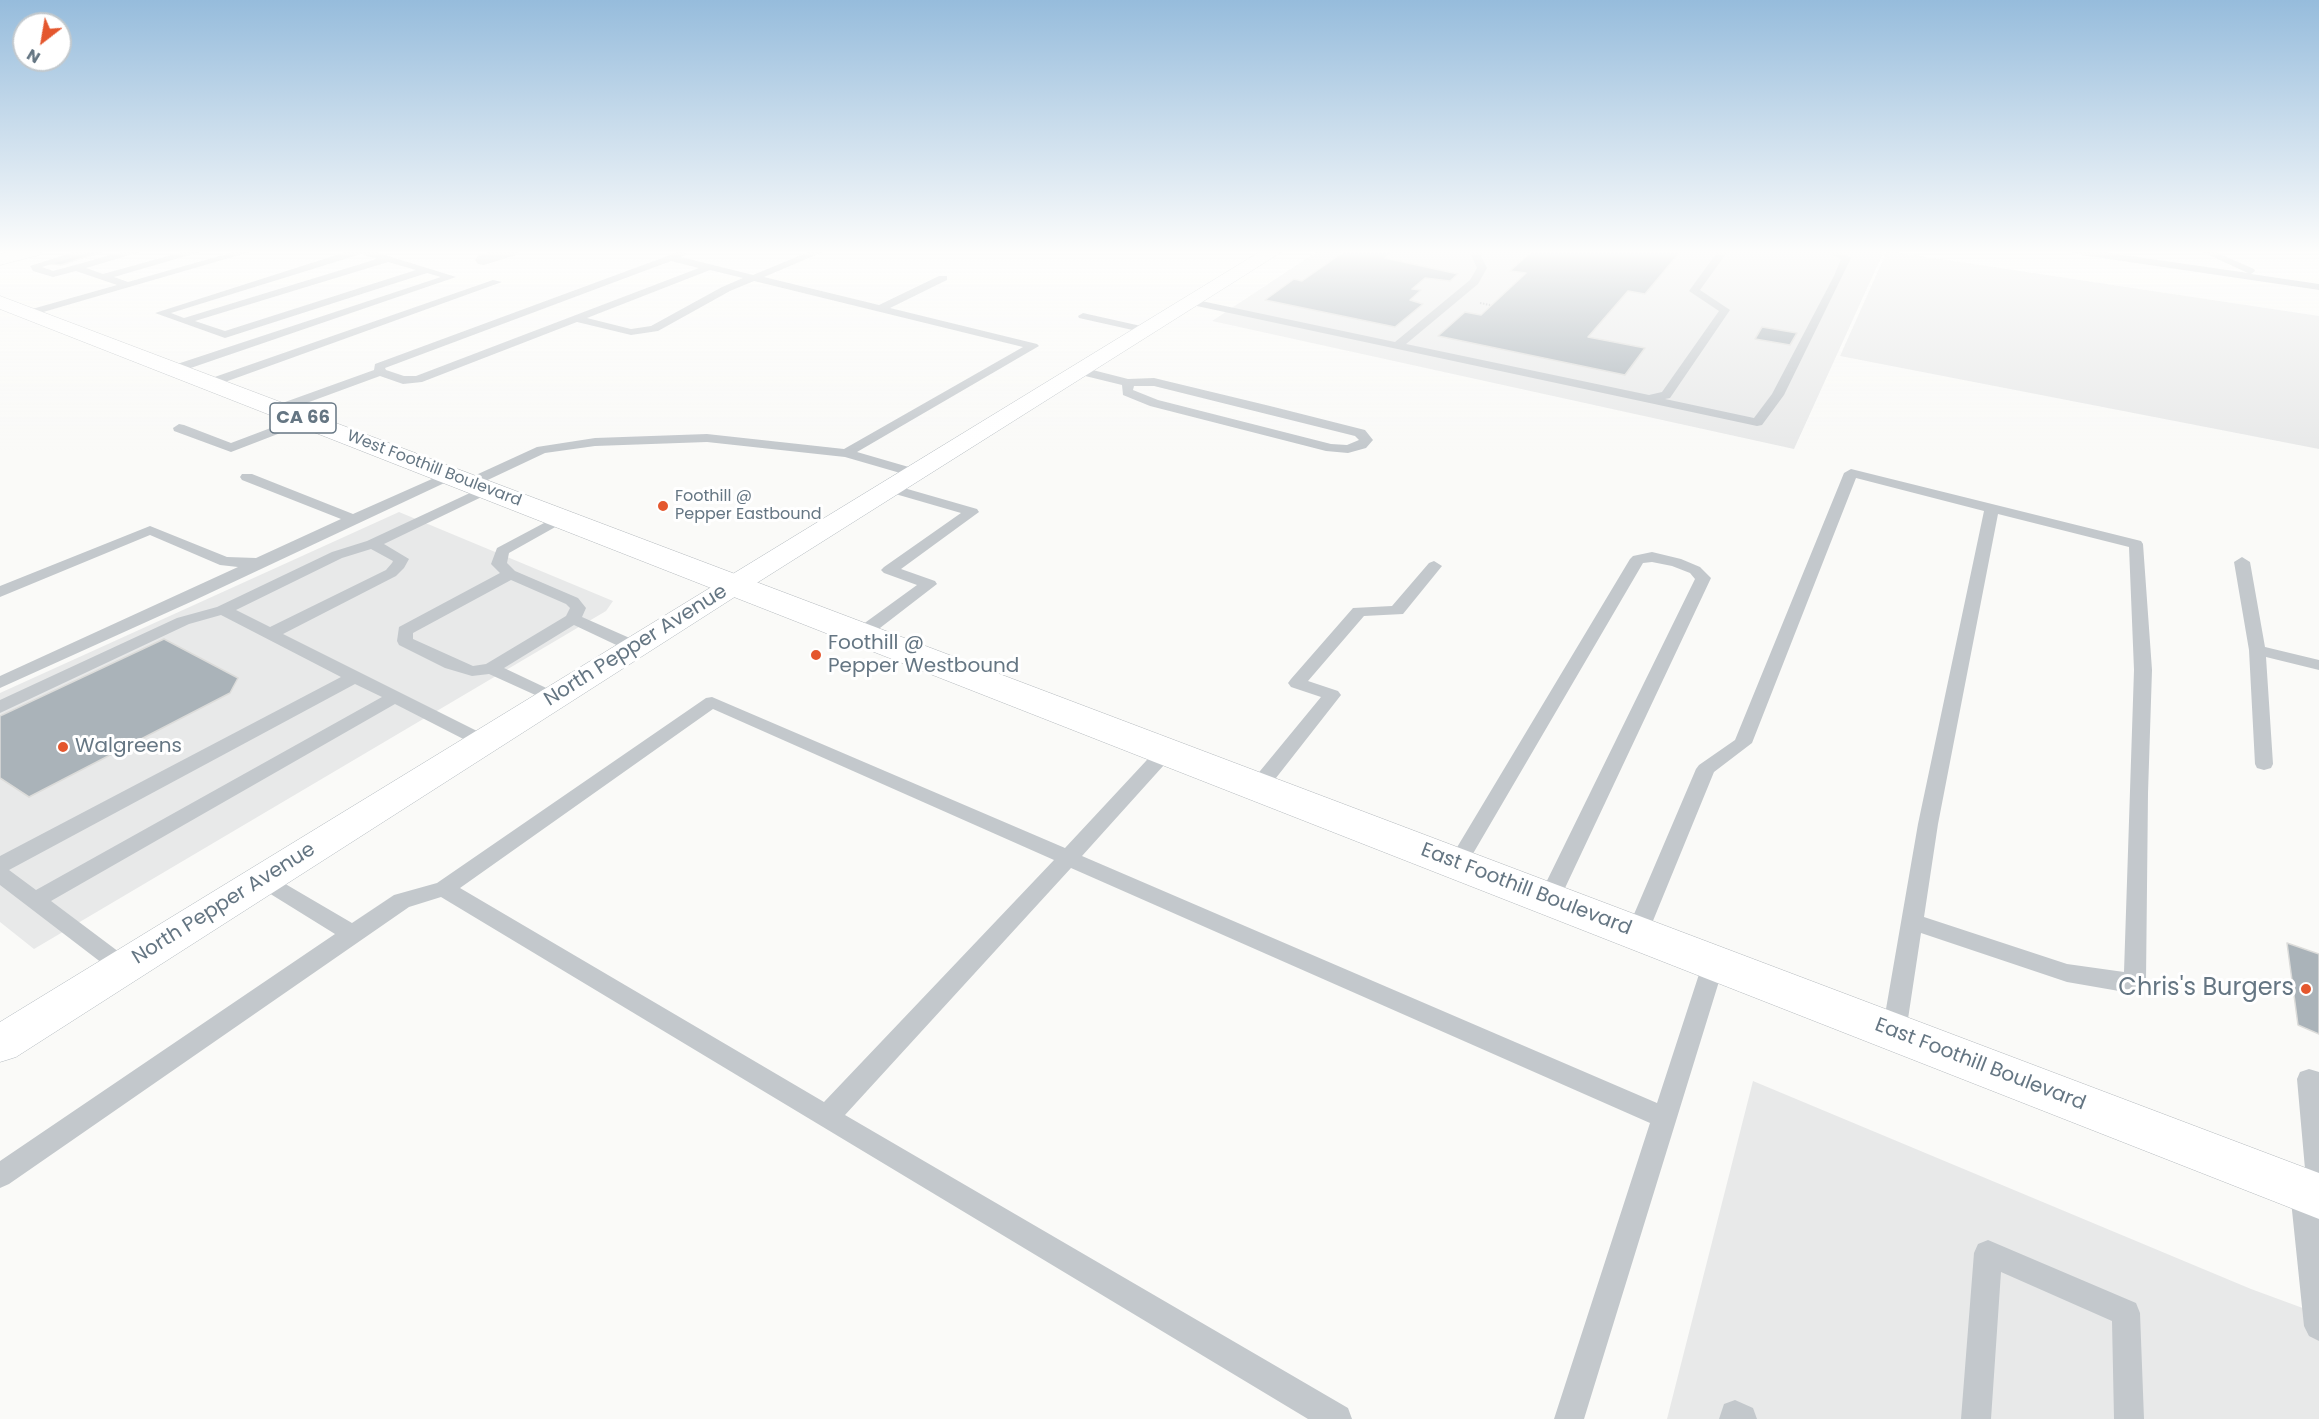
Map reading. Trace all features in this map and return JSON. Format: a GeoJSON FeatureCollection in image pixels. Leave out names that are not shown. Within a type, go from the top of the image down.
{"type":"FeatureCollection","features":[{"type":"Feature","properties":{"kind":"main road","name":"West Foothill Boulevard"},"geometry":{"type":"LineString","coordinates":[[40,317],[734,585]]}},
{"type":"Feature","properties":{"kind":"main road","name":"North Pepper Avenue"},"geometry":{"type":"LineString","coordinates":[[0,1044],[1167,317]]}},
{"type":"Feature","properties":{"kind":"main road","name":"East Foothill Boulevard"},"geometry":{"type":"LineString","coordinates":[[734,585],[1894,1032],[2314,1189]]}},
{"type":"Feature","properties":{"kind":"lane"},"geometry":{"type":"LineString","coordinates":[[173,317],[225,335],[280,317]]}},
{"type":"Feature","properties":{"kind":"lane"},"geometry":{"type":"LineString","coordinates":[[185,321],[197,317]]}},
{"type":"Feature","properties":{"kind":"lane"},"geometry":{"type":"LineString","coordinates":[[175,369],[330,317]]}},
{"type":"Feature","properties":{"kind":"lane"},"geometry":{"type":"LineString","coordinates":[[210,383],[397,317]]}},
{"type":"Feature","properties":{"kind":"lane"},"geometry":{"type":"LineString","coordinates":[[380,372],[379,366],[510,317]]}},
{"type":"Feature","properties":{"kind":"lane"},"geometry":{"type":"LineString","coordinates":[[278,409],[380,372],[403,380],[418,379],[574,318],[631,332],[654,329],[675,317]]}},
{"type":"Feature","properties":{"kind":"lane"},"geometry":{"type":"LineString","coordinates":[[846,453],[1033,346],[913,317]]}},
{"type":"Feature","properties":{"kind":"lane"},"geometry":{"type":"LineString","coordinates":[[1088,317],[1146,330]]}},
{"type":"Feature","properties":{"kind":"lane"},"geometry":{"type":"LineString","coordinates":[[1265,317],[1757,422],[1778,395],[1818,317]]}},
{"type":"Feature","properties":{"kind":"lane"},"geometry":{"type":"LineString","coordinates":[[1398,345],[1432,317]]}},
{"type":"Feature","properties":{"kind":"lane"},"geometry":{"type":"LineString","coordinates":[[1649,399],[1666,395],[1720,317]]}},
{"type":"Feature","properties":{"kind":"lane"},"geometry":{"type":"LineString","coordinates":[[1080,371],[1128,383],[1154,382],[1360,433],[1366,440],[1361,445],[1348,449],[1331,448],[1154,404],[1128,393],[1128,383]]}},
{"type":"Feature","properties":{"kind":"lane"},"geometry":{"type":"LineString","coordinates":[[179,428],[231,448],[305,419]]}},
{"type":"Feature","properties":{"kind":"lane"},"geometry":{"type":"LineString","coordinates":[[0,683],[353,519],[469,482],[542,450],[595,442],[707,438],[846,453],[914,473]]}},
{"type":"Feature","properties":{"kind":"lane"},"geometry":{"type":"LineString","coordinates":[[1637,933],[1706,769],[1743,743],[1851,473],[2136,544],[2143,670],[2138,793],[2135,980],[2119,982],[2067,973],[1912,921]]}},
{"type":"Feature","properties":{"kind":"lane"},"geometry":{"type":"LineString","coordinates":[[247,477],[353,519]]}},
{"type":"Feature","properties":{"kind":"lane"},"geometry":{"type":"LineString","coordinates":[[0,707],[183,621],[223,610],[337,555],[372,544],[469,482]]}},
{"type":"Feature","properties":{"kind":"lane"},"geometry":{"type":"LineString","coordinates":[[861,634],[929,584],[889,570],[972,512],[890,488]]}},
{"type":"Feature","properties":{"kind":"lane"},"geometry":{"type":"LineString","coordinates":[[1894,1032],[1928,824],[1992,508]]}},
{"type":"Feature","properties":{"kind":"lane"},"geometry":{"type":"LineString","coordinates":[[510,574],[405,631],[405,641],[451,664],[472,671],[491,668],[573,619],[578,608],[572,601],[510,574],[499,564],[502,551],[561,518]]}},
{"type":"Feature","properties":{"kind":"lane"},"geometry":{"type":"LineString","coordinates":[[0,591],[150,530],[225,562],[258,563]]}},
{"type":"Feature","properties":{"kind":"lane"},"geometry":{"type":"LineString","coordinates":[[269,634],[391,573],[399,565],[401,559],[372,544]]}},
{"type":"Feature","properties":{"kind":"lane"},"geometry":{"type":"LineString","coordinates":[[1458,864],[1638,559],[1652,557],[1676,562],[1695,570],[1703,578],[1550,899]]}},
{"type":"Feature","properties":{"kind":"lane"},"geometry":{"type":"LineString","coordinates":[[2242,562],[2258,650],[2264,764]]}},
{"type":"Feature","properties":{"kind":"lane"},"geometry":{"type":"LineString","coordinates":[[1258,787],[1332,695],[1297,683],[1359,611],[1397,611],[1434,566]]}},
{"type":"Feature","properties":{"kind":"lane"},"geometry":{"type":"LineString","coordinates":[[223,610],[484,742]]}},
{"type":"Feature","properties":{"kind":"lane"},"geometry":{"type":"LineString","coordinates":[[573,619],[635,647]]}},
{"type":"Feature","properties":{"kind":"lane"},"geometry":{"type":"LineString","coordinates":[[2258,650],[2319,665]]}},
{"type":"Feature","properties":{"kind":"lane"},"geometry":{"type":"LineString","coordinates":[[491,668],[553,698]]}},
{"type":"Feature","properties":{"kind":"lane"},"geometry":{"type":"LineString","coordinates":[[0,866],[354,677]]}},
{"type":"Feature","properties":{"kind":"lane"},"geometry":{"type":"LineString","coordinates":[[34,901],[395,698]]}},
{"type":"Feature","properties":{"kind":"lane"},"geometry":{"type":"LineString","coordinates":[[0,1176],[402,900],[444,889],[712,702],[1665,1118]]}},
{"type":"Feature","properties":{"kind":"lane"},"geometry":{"type":"LineString","coordinates":[[827,1117],[1166,751]]}},
{"type":"Feature","properties":{"kind":"lane"},"geometry":{"type":"LineString","coordinates":[[0,874],[123,967]]}},
{"type":"Feature","properties":{"kind":"lane"},"geometry":{"type":"LineString","coordinates":[[263,880],[352,934]]}},
{"type":"Feature","properties":{"kind":"lane"},"geometry":{"type":"LineString","coordinates":[[444,889],[1337,1419]]}},
{"type":"Feature","properties":{"kind":"lane"},"geometry":{"type":"LineString","coordinates":[[1569,1419],[1714,962]]}},
{"type":"Feature","properties":{"kind":"lane"},"geometry":{"type":"LineString","coordinates":[[2319,1083],[2308,1079],[2319,1326]]}},
{"type":"Feature","properties":{"kind":"lane"},"geometry":{"type":"LineString","coordinates":[[1976,1419],[1988,1253],[2126,1313],[2129,1419]]}},
{"type":"Feature","properties":{"kind":"lane"},"geometry":{"type":"LineString","coordinates":[[1734,1419],[1735,1415],[1742,1419]]}},
{"type":"Feature","properties":{"kind":"shaded area"},"geometry":{"type":"Polygon","coordinates":[[[1218,317],[1854,317],[1794,449],[1212,321],[1218,317]]]}},
{"type":"Feature","properties":{"kind":"shaded area"},"geometry":{"type":"Polygon","coordinates":[[[1857,317],[2319,317],[2319,449],[1840,356],[1857,317]]]}},
{"type":"Feature","properties":{"kind":"shaded area"},"geometry":{"type":"Polygon","coordinates":[[[399,512],[613,601],[606,611],[34,949],[0,922],[0,693],[399,512]]]}},
{"type":"Feature","properties":{"kind":"shaded area"},"geometry":{"type":"Polygon","coordinates":[[[1753,1081],[2251,1289],[2319,1314],[2319,1419],[1667,1419],[1753,1081]]]}},
{"type":"Feature","properties":{"kind":"building"},"geometry":{"type":"Polygon","coordinates":[[[1348,317],[1407,317],[1395,327],[1348,317]]]}},
{"type":"Feature","properties":{"kind":"building"},"geometry":{"type":"Polygon","coordinates":[[[1459,317],[1605,317],[1588,337],[1645,348],[1625,375],[1438,336],[1459,317]]]}},
{"type":"Feature","properties":{"kind":"building"},"geometry":{"type":"Polygon","coordinates":[[[1762,327],[1797,333],[1790,345],[1755,339],[1762,327]]]}},
{"type":"Feature","properties":{"kind":"building","name":"Walgreens"},"geometry":{"type":"Polygon","coordinates":[[[164,639],[238,678],[230,693],[29,797],[0,778],[0,716],[164,639]]]}},
{"type":"Feature","properties":{"kind":"building","name":"Chris's Burgers"},"geometry":{"type":"Polygon","coordinates":[[[2287,943],[2319,954],[2319,1034],[2298,1025],[2287,943]]]}},
{"type":"Feature","properties":{"kind":"place","name":"Foothill @ Pepper Eastbound"},"geometry":{"type":"Point","coordinates":[663,506]}},
{"type":"Feature","properties":{"kind":"place","name":"Foothill @ Pepper Westbound"},"geometry":{"type":"Point","coordinates":[816,655]}},
{"type":"Feature","properties":{"kind":"place","name":"Walgreens"},"geometry":{"type":"Point","coordinates":[63,747]}},
{"type":"Feature","properties":{"kind":"place","name":"Chris's Burgers"},"geometry":{"type":"Point","coordinates":[2306,989]}}]}
